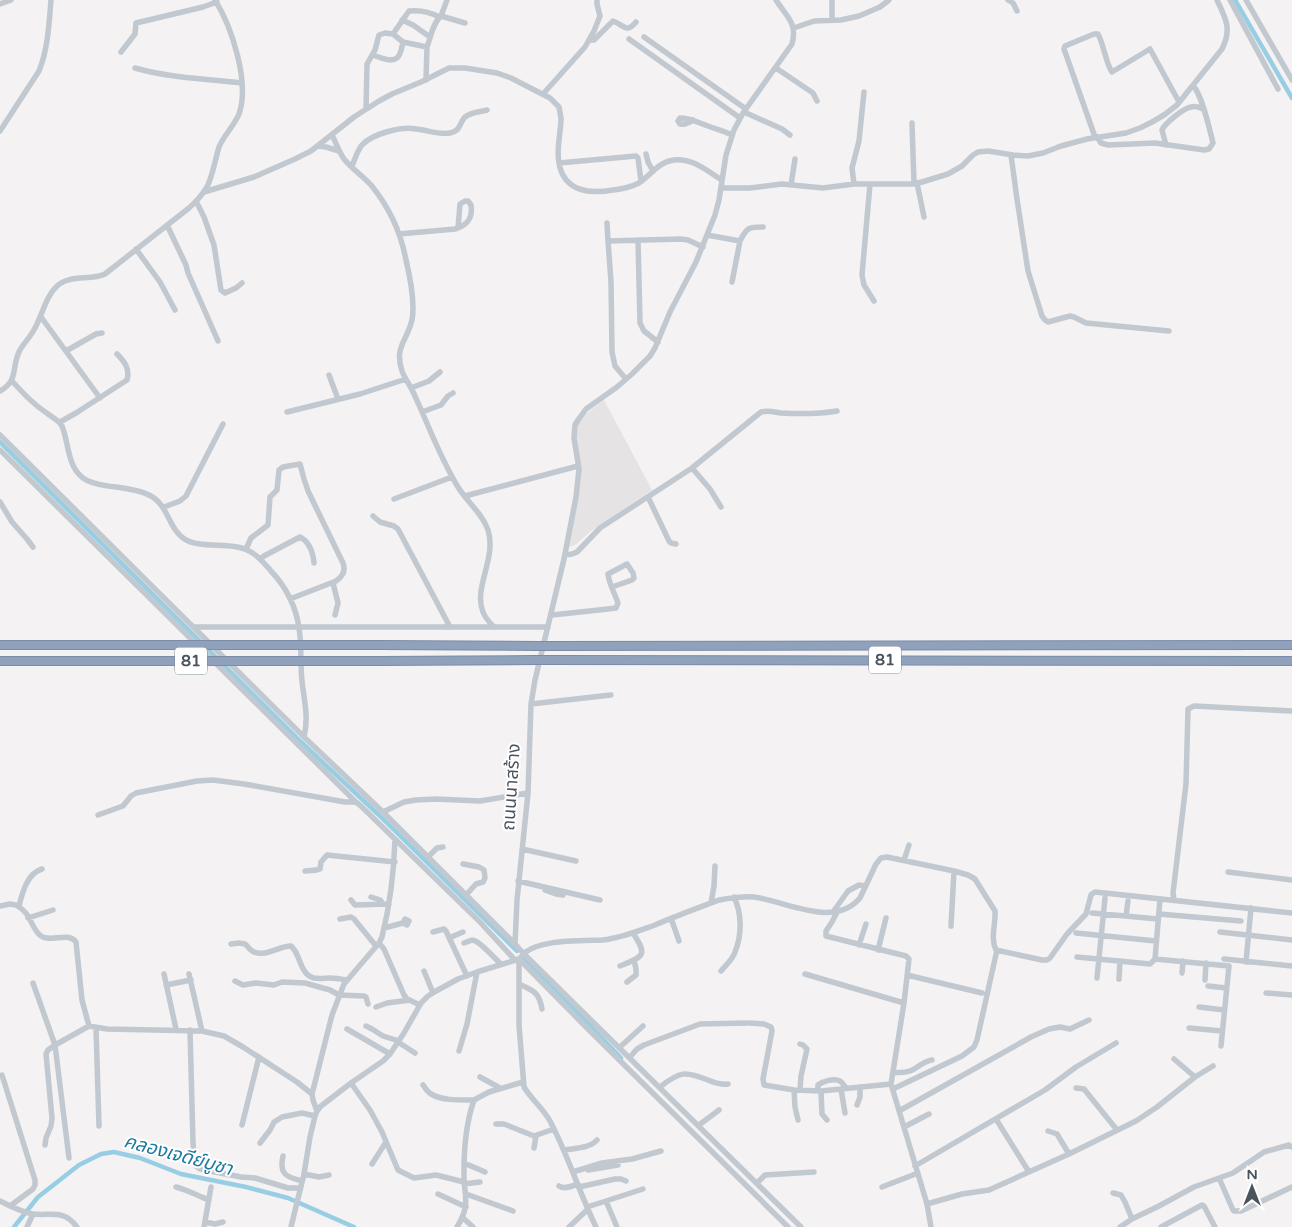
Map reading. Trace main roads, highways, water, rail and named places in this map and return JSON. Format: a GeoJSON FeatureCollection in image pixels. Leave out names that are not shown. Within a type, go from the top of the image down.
{"type":"FeatureCollection","features":[{"type":"Feature","properties":{"kind":"highway","name":"81"},"geometry":{"type":"LineString","coordinates":[[0,645],[1292,645]]}},
{"type":"Feature","properties":{"kind":"highway","name":"81"},"geometry":{"type":"LineString","coordinates":[[0,660],[1292,661]]}},
{"type":"Feature","properties":{"kind":"waterway"},"geometry":{"type":"LineString","coordinates":[[1235,0],[1292,98]]}},
{"type":"Feature","properties":{"kind":"waterway"},"geometry":{"type":"LineString","coordinates":[[0,442],[300,741],[380,816],[517,951]]}},
{"type":"Feature","properties":{"kind":"waterway"},"geometry":{"type":"LineString","coordinates":[[525,959],[621,1058]]}},
{"type":"Feature","properties":{"kind":"waterway","name":"คลองเจดีย์บูชา"},"geometry":{"type":"LineString","coordinates":[[14,1227],[38,1197],[79,1165],[101,1154],[114,1152],[140,1158],[181,1174],[246,1187],[288,1198],[354,1227]]}}]}
